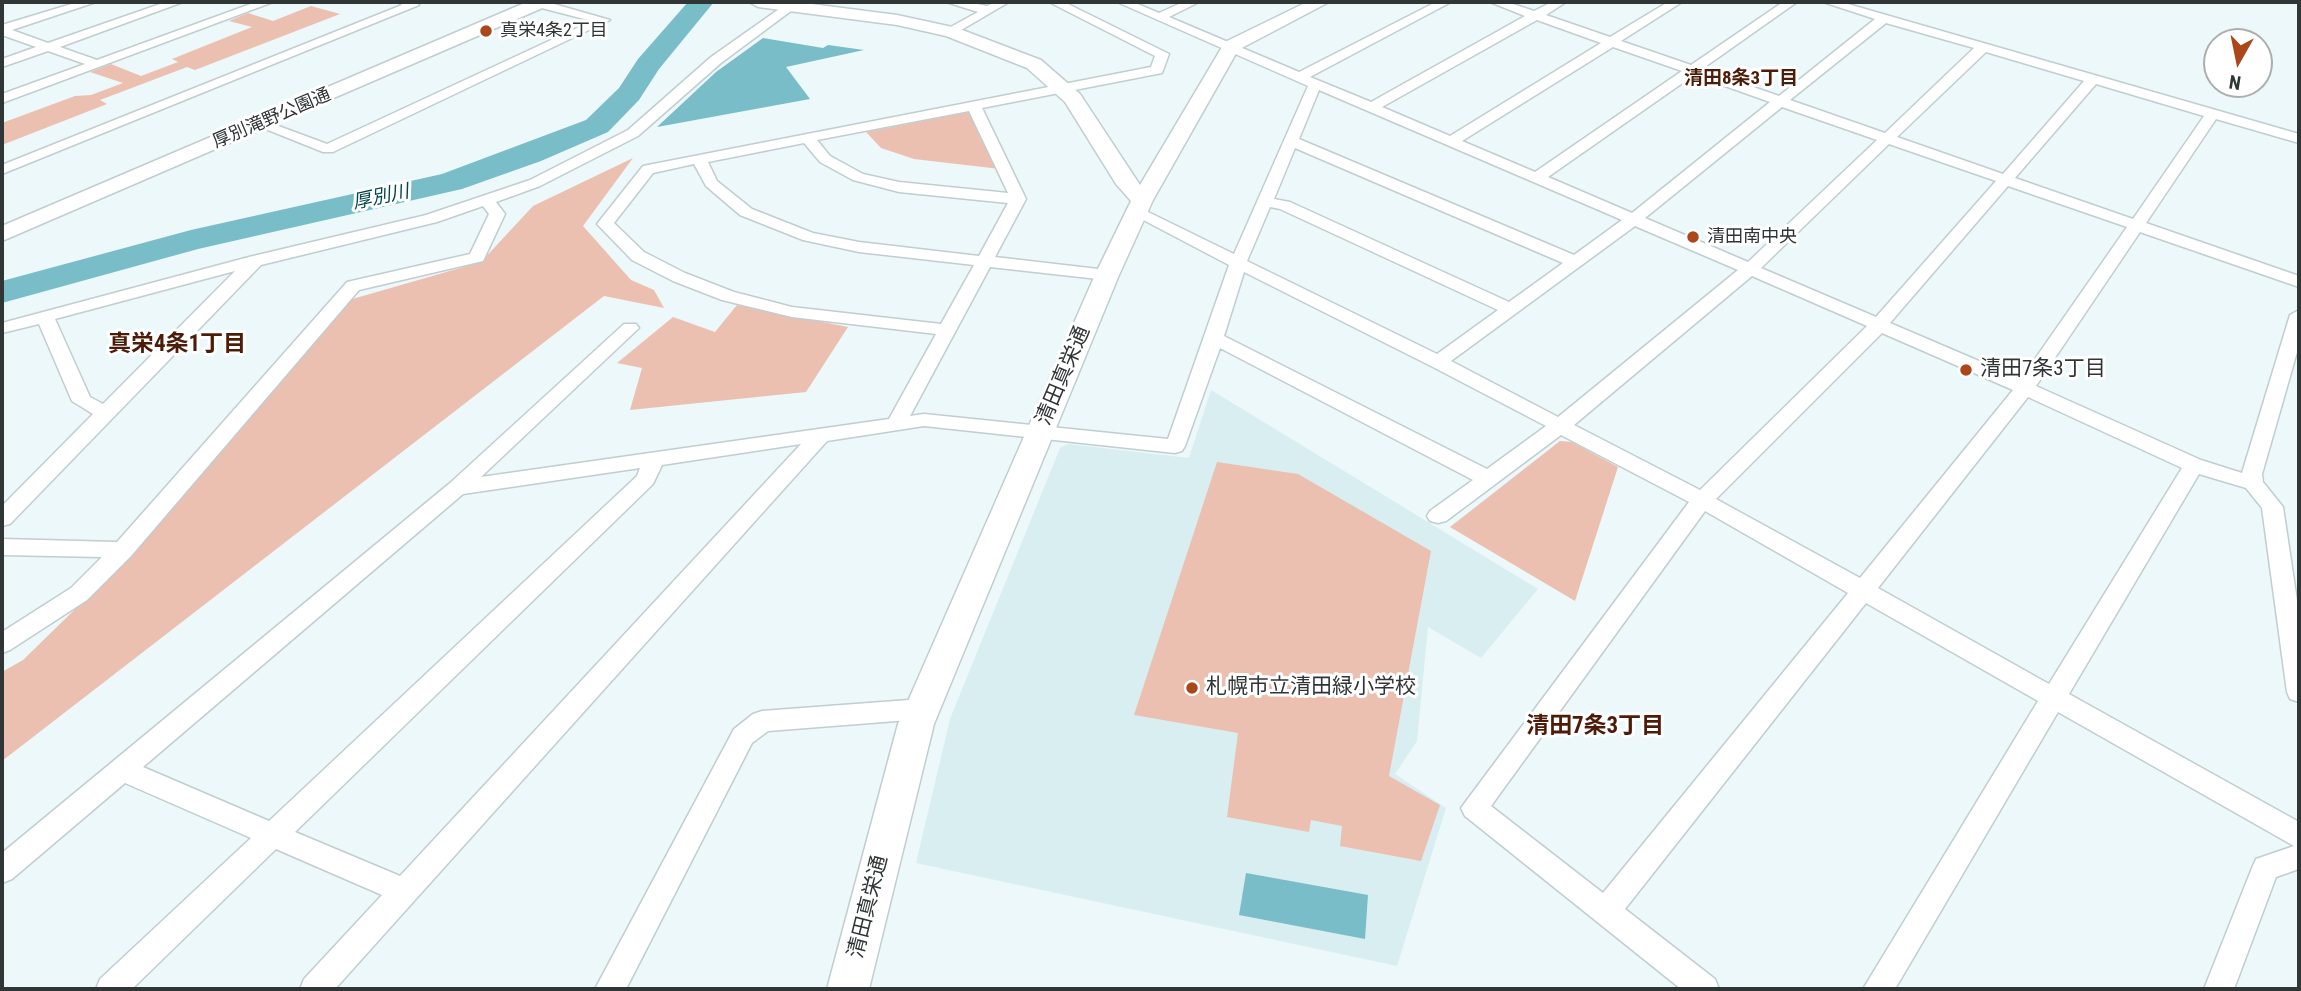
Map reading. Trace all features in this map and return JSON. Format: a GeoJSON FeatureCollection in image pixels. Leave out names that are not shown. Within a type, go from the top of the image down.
{"type":"FeatureCollection","features":[{"type":"Feature","properties":{"kind":"street"},"geometry":{"type":"LineString","coordinates":[[2,30],[90,2]]}},
{"type":"Feature","properties":{"kind":"street"},"geometry":{"type":"LineString","coordinates":[[2,63],[177,2]]}},
{"type":"Feature","properties":{"kind":"street"},"geometry":{"type":"LineString","coordinates":[[2,99],[267,2]]}},
{"type":"Feature","properties":{"kind":"street"},"geometry":{"type":"LineString","coordinates":[[2,170],[413,5],[404,2]]}},
{"type":"Feature","properties":{"kind":"street"},"geometry":{"type":"LineString","coordinates":[[260,124],[328,149],[604,20],[534,2]]}},
{"type":"Feature","properties":{"kind":"street","name":"厚別滝野公園通"},"geometry":{"type":"LineString","coordinates":[[2,234],[260,124],[534,2]]}},
{"type":"Feature","properties":{"kind":"street","name":"厚別滝野公園通"},"geometry":{"type":"LineString","coordinates":[[2,224],[534,2]]}},
{"type":"Feature","properties":{"kind":"street"},"geometry":{"type":"LineString","coordinates":[[758,2],[793,4],[897,20],[951,32],[988,44],[1034,64],[1063,88],[1085,115],[1140,206],[1238,262],[1561,425],[1702,500],[2299,836]]}},
{"type":"Feature","properties":{"kind":"street"},"geometry":{"type":"LineString","coordinates":[[952,2],[987,10]]}},
{"type":"Feature","properties":{"kind":"street"},"geometry":{"type":"LineString","coordinates":[[951,32],[1003,2]]}},
{"type":"Feature","properties":{"kind":"street"},"geometry":{"type":"LineString","coordinates":[[947,330],[792,312],[728,296],[679,277],[638,256],[605,224],[648,169],[1157,70],[1162,54],[1055,2]]}},
{"type":"Feature","properties":{"kind":"street"},"geometry":{"type":"LineString","coordinates":[[1123,2],[1750,269],[2025,388],[2194,465],[2253,484],[2272,507],[2299,692]]}},
{"type":"Feature","properties":{"kind":"street"},"geometry":{"type":"LineString","coordinates":[[1159,17],[1193,2]]}},
{"type":"Feature","properties":{"kind":"street"},"geometry":{"type":"LineString","coordinates":[[1230,46],[1320,2]]}},
{"type":"Feature","properties":{"kind":"street"},"geometry":{"type":"LineString","coordinates":[[457,488],[924,420],[1175,446],[1238,262],[1292,142],[1309,79],[1445,2]]}},
{"type":"Feature","properties":{"kind":"street"},"geometry":{"type":"LineString","coordinates":[[1496,2],[2299,282]]}},
{"type":"Feature","properties":{"kind":"street"},"geometry":{"type":"LineString","coordinates":[[1373,107],[1560,2]]}},
{"type":"Feature","properties":{"kind":"street"},"geometry":{"type":"LineString","coordinates":[[1452,141],[1676,2]]}},
{"type":"Feature","properties":{"kind":"street"},"geometry":{"type":"LineString","coordinates":[[1537,178],[1791,2]]}},
{"type":"Feature","properties":{"kind":"street"},"geometry":{"type":"LineString","coordinates":[[1829,2],[2299,139]]}},
{"type":"Feature","properties":{"kind":"street"},"geometry":{"type":"LineString","coordinates":[[2,328],[255,261],[431,219],[535,183],[633,133],[716,60],[793,4]]}},
{"type":"Feature","properties":{"kind":"street"},"geometry":{"type":"LineString","coordinates":[[1438,362],[1634,219],[1884,18]]}},
{"type":"Feature","properties":{"kind":"street"},"geometry":{"type":"LineString","coordinates":[[2,30],[97,64]]}},
{"type":"Feature","properties":{"kind":"street","name":"清田真栄通"},"geometry":{"type":"LineString","coordinates":[[848,989],[922,709],[1107,275],[1140,206],[1230,46]]}},
{"type":"Feature","properties":{"kind":"street"},"geometry":{"type":"LineString","coordinates":[[1437,516],[1561,425],[1750,269],[1983,47]]}},
{"type":"Feature","properties":{"kind":"street"},"geometry":{"type":"LineString","coordinates":[[1704,989],[1474,808],[1702,500],[1879,325],[2092,79]]}},
{"type":"Feature","properties":{"kind":"street"},"geometry":{"type":"LineString","coordinates":[[974,106],[1018,200]]}},
{"type":"Feature","properties":{"kind":"street"},"geometry":{"type":"LineString","coordinates":[[1607,911],[2025,388],[2211,114]]}},
{"type":"Feature","properties":{"kind":"street"},"geometry":{"type":"LineString","coordinates":[[807,137],[825,159],[858,177],[899,187],[1018,200]]}},
{"type":"Feature","properties":{"kind":"street"},"geometry":{"type":"LineString","coordinates":[[1292,142],[1574,261]]}},
{"type":"Feature","properties":{"kind":"street"},"geometry":{"type":"LineString","coordinates":[[699,159],[711,183],[746,212],[810,237],[859,247],[1107,275]]}},
{"type":"Feature","properties":{"kind":"street"},"geometry":{"type":"LineString","coordinates":[[896,424],[1018,200]]}},
{"type":"Feature","properties":{"kind":"street"},"geometry":{"type":"LineString","coordinates":[[2,644],[79,594],[123,550],[353,286],[477,257],[497,214],[487,201]]}},
{"type":"Feature","properties":{"kind":"street"},"geometry":{"type":"LineString","coordinates":[[1265,202],[1284,205],[1510,309]]}},
{"type":"Feature","properties":{"kind":"street"},"geometry":{"type":"LineString","coordinates":[[2,519],[255,261]]}},
{"type":"Feature","properties":{"kind":"street"},"geometry":{"type":"LineString","coordinates":[[2253,484],[2252,474],[2299,314]]}},
{"type":"Feature","properties":{"kind":"street"},"geometry":{"type":"LineString","coordinates":[[45,316],[82,401],[106,413]]}},
{"type":"Feature","properties":{"kind":"street"},"geometry":{"type":"LineString","coordinates":[[2,870],[457,488],[630,328]]}},
{"type":"Feature","properties":{"kind":"street"},"geometry":{"type":"LineString","coordinates":[[1214,338],[1489,480]]}},
{"type":"Feature","properties":{"kind":"street"},"geometry":{"type":"LineString","coordinates":[[315,989],[820,436]]}},
{"type":"Feature","properties":{"kind":"street"},"geometry":{"type":"LineString","coordinates":[[111,989],[646,479],[654,459]]}},
{"type":"Feature","properties":{"kind":"street"},"geometry":{"type":"LineString","coordinates":[[1878,989],[2194,465]]}},
{"type":"Feature","properties":{"kind":"street"},"geometry":{"type":"LineString","coordinates":[[2,547],[123,550]]}},
{"type":"Feature","properties":{"kind":"street"},"geometry":{"type":"LineString","coordinates":[[610,989],[743,736],[762,720],[922,709]]}},
{"type":"Feature","properties":{"kind":"street"},"geometry":{"type":"LineString","coordinates":[[120,769],[403,891]]}},
{"type":"Feature","properties":{"kind":"street"},"geometry":{"type":"LineString","coordinates":[[2219,989],[2266,868],[2299,857]]}},
{"type":"Feature","properties":{"kind":"shaded area"},"geometry":{"type":"Polygon","coordinates":[[[311,6],[340,14],[195,70],[187,67],[100,100],[107,104],[2,145],[2,123],[75,96],[91,95],[123,83],[90,72],[111,64],[141,76],[178,62],[172,59],[252,27],[229,21],[248,13],[273,21],[311,6]]]}},
{"type":"Feature","properties":{"kind":"shaded area"},"geometry":{"type":"Polygon","coordinates":[[[969,112],[974,114],[1000,169],[914,159],[881,148],[866,132],[969,112]]]}},
{"type":"Feature","properties":{"kind":"shaded area"},"geometry":{"type":"Polygon","coordinates":[[[633,158],[583,226],[631,280],[654,290],[664,308],[604,296],[2,761],[2,672],[23,660],[143,543],[349,300],[481,262],[533,206],[633,158]]]}},
{"type":"Feature","properties":{"kind":"shaded area"},"geometry":{"type":"Polygon","coordinates":[[[737,305],[848,327],[806,392],[630,410],[642,368],[617,363],[673,317],[715,332],[737,305]]]}},
{"type":"Feature","properties":{"kind":"shaded area","name":"札幌市立清田緑小学校"},"geometry":{"type":"Polygon","coordinates":[[[1211,390],[1538,589],[1481,658],[1428,627],[1417,741],[1395,774],[1446,808],[1397,966],[916,863],[950,719],[1060,448],[1068,444],[1189,458],[1211,390]]]}},
{"type":"Feature","properties":{"kind":"shaded area"},"geometry":{"type":"Polygon","coordinates":[[[1560,441],[1572,442],[1618,467],[1575,601],[1450,527],[1560,441]]]}},
{"type":"Feature","properties":{"kind":"shaded area"},"geometry":{"type":"Polygon","coordinates":[[[1217,462],[1298,474],[1431,551],[1389,776],[1440,805],[1421,861],[1340,846],[1342,826],[1311,820],[1309,832],[1227,817],[1238,733],[1134,715],[1217,462]]]}},
{"type":"Feature","properties":{"kind":"water"},"geometry":{"type":"Polygon","coordinates":[[[763,38],[823,48],[828,45],[864,50],[786,67],[810,99],[657,127],[716,72],[763,38]]]}},
{"type":"Feature","properties":{"kind":"water"},"geometry":{"type":"Polygon","coordinates":[[[1246,873],[1368,895],[1365,939],[1239,915],[1246,873]]]}},
{"type":"Feature","properties":{"kind":"waterway","name":"厚別川"},"geometry":{"type":"LineString","coordinates":[[2,292],[191,240],[451,182],[530,154],[597,126],[629,94],[648,65],[701,2]]}},
{"type":"Feature","properties":{"kind":"place","name":"真栄4条2丁目"},"geometry":{"type":"Point","coordinates":[486,31]}},
{"type":"Feature","properties":{"kind":"place","name":"清田南中央"},"geometry":{"type":"Point","coordinates":[1693,237]}},
{"type":"Feature","properties":{"kind":"place","name":"清田7条3丁目"},"geometry":{"type":"Point","coordinates":[1966,370]}},
{"type":"Feature","properties":{"kind":"place","name":"札幌市立清田緑小学校"},"geometry":{"type":"Point","coordinates":[1192,688]}},
{"type":"Feature","properties":{"kind":"district","name":"清田8条3丁目"},"geometry":{"type":"Point","coordinates":[1741,79]}},
{"type":"Feature","properties":{"kind":"district","name":"真栄4条1丁目"},"geometry":{"type":"Point","coordinates":[177,345]}},
{"type":"Feature","properties":{"kind":"district","name":"清田7条3丁目"},"geometry":{"type":"Point","coordinates":[1595,727]}}]}
